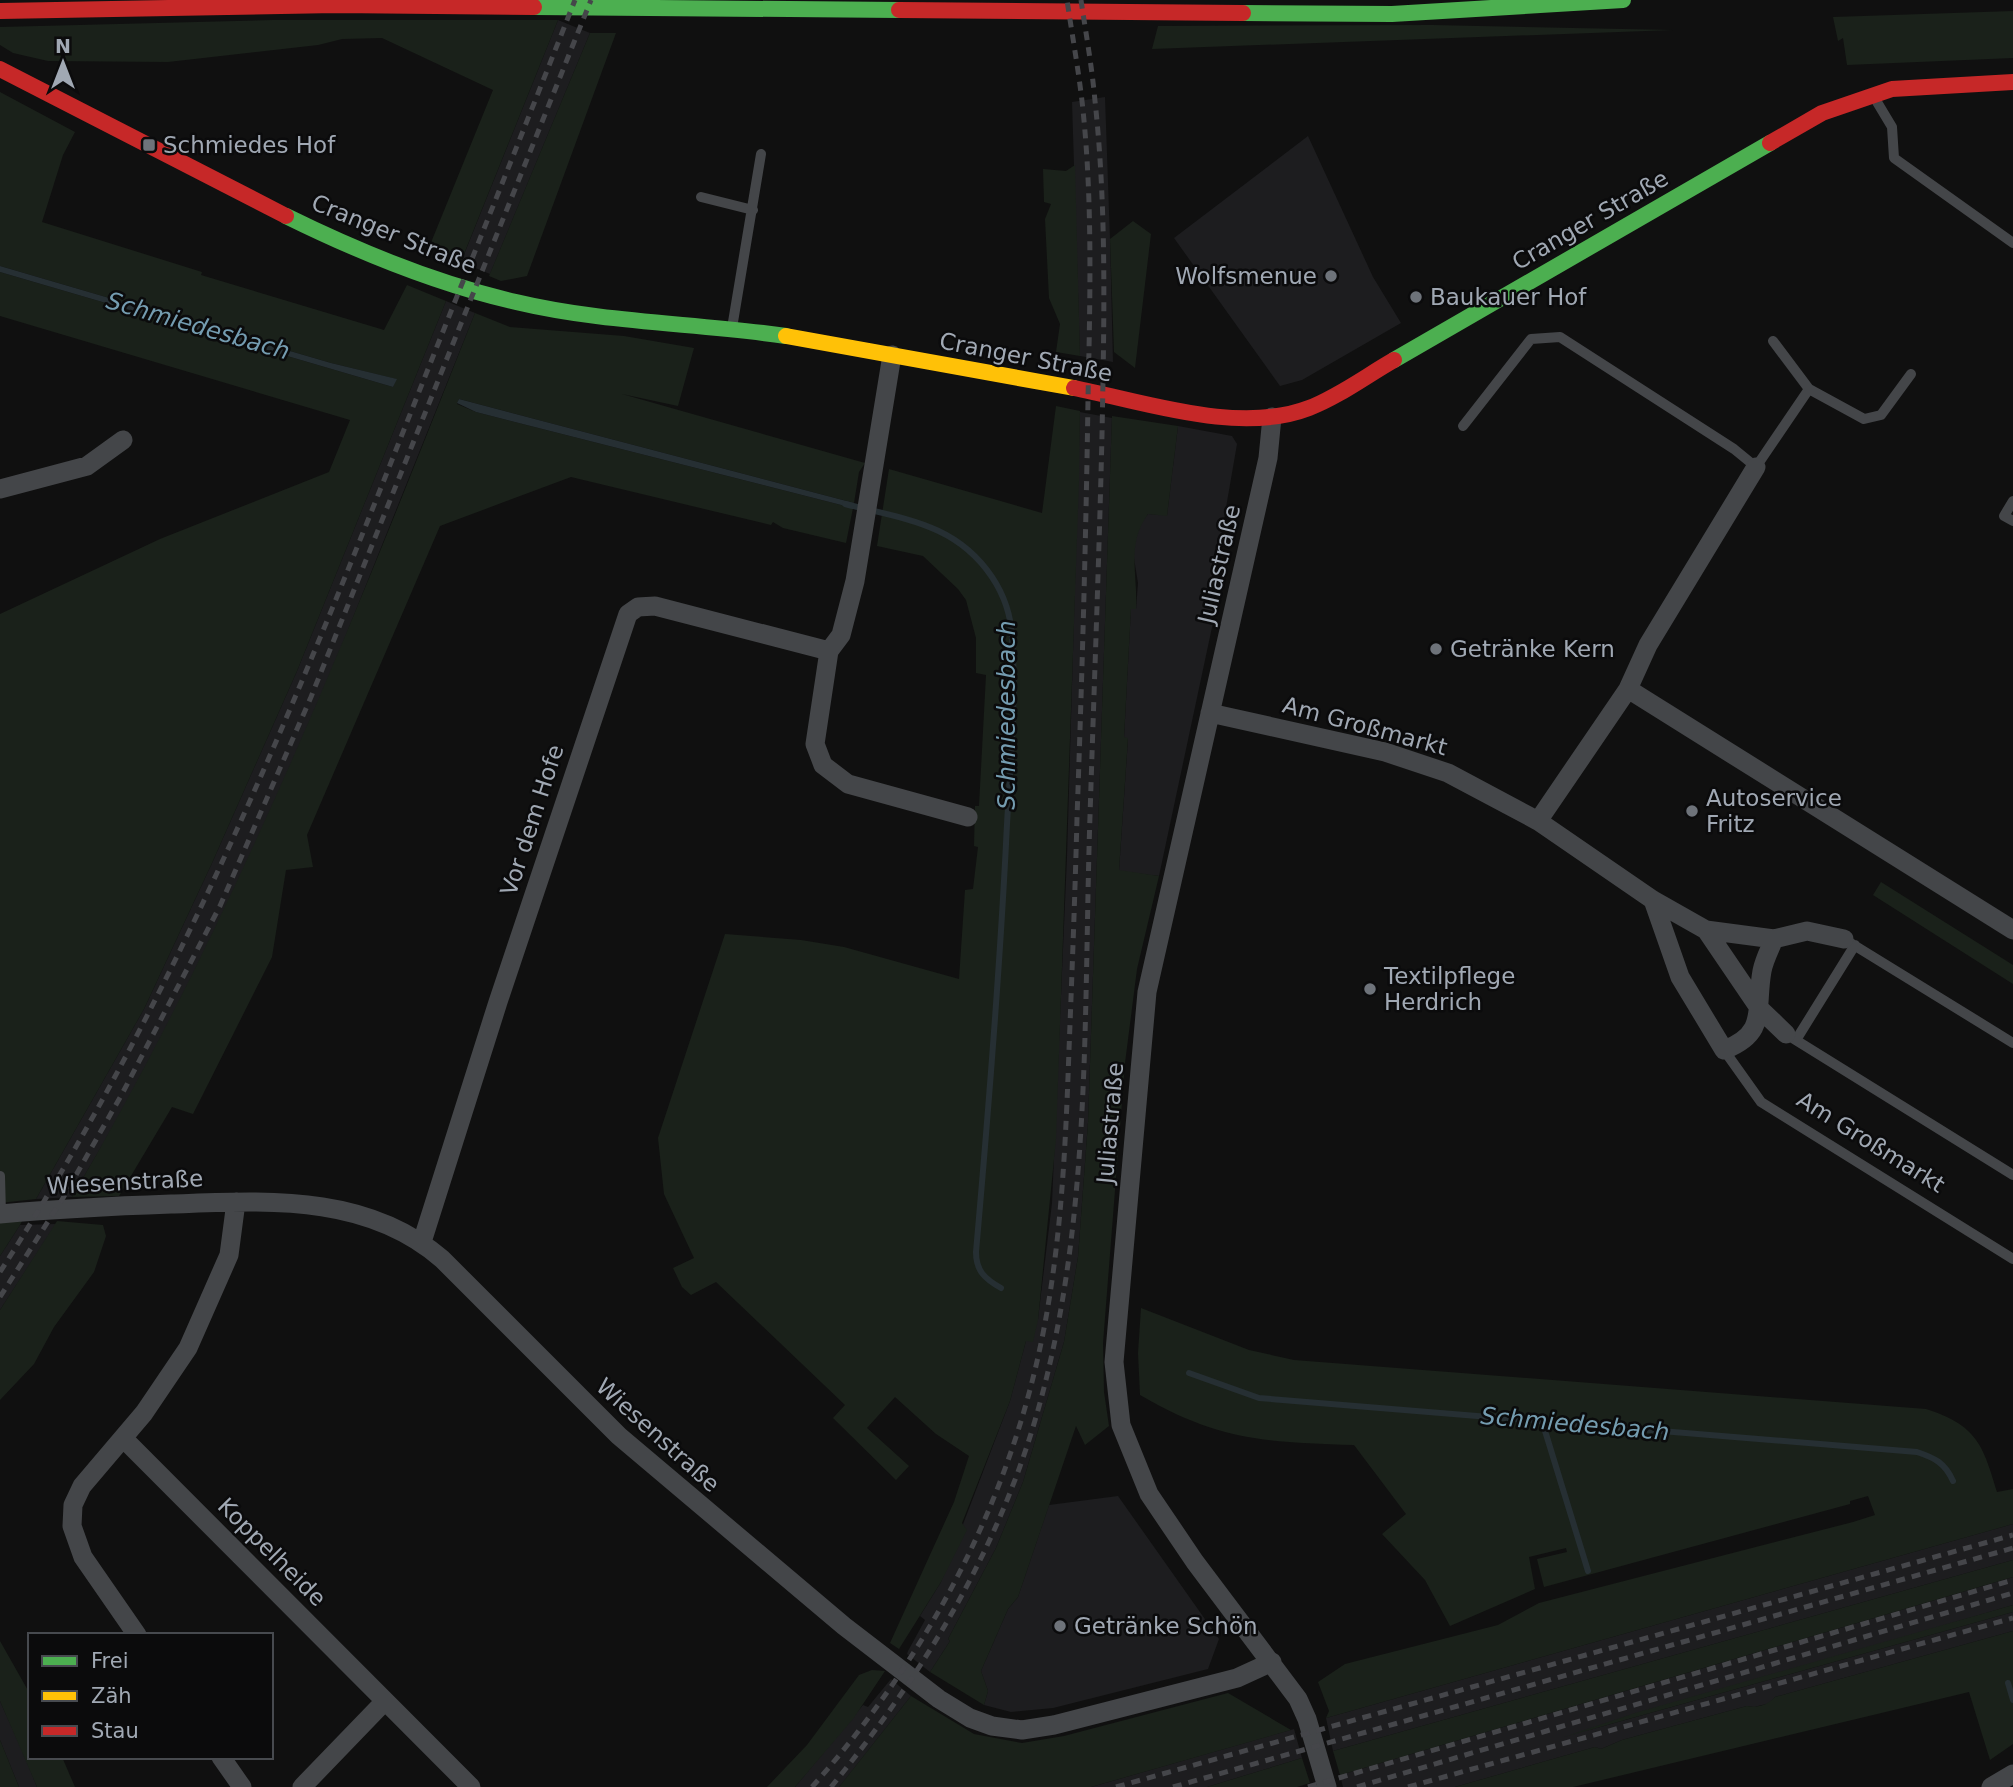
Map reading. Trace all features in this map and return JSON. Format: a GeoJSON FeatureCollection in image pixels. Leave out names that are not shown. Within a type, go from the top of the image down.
{"type":"FeatureCollection","features":[{"type":"Feature","properties":{"kind":"main road"},"geometry":{"type":"LineString","coordinates":[[0,11],[336,5],[1392,14],[1623,0]]}},
{"type":"Feature","properties":{"kind":"main road","name":"Cranger Straße"},"geometry":{"type":"LineString","coordinates":[[0,69],[288,216],[383,259],[429,276],[538,307],[732,329],[892,355],[1221,417],[1294,414],[1320,403],[1822,113],[1872,94],[1917,86],[2013,82]]}},
{"type":"Feature","properties":{"kind":"street"},"geometry":{"type":"LineString","coordinates":[[892,355],[864,531],[841,635],[829,651],[815,744],[823,765],[848,784],[968,817]]}},
{"type":"Feature","properties":{"kind":"street","name":"Juliastraße"},"geometry":{"type":"LineString","coordinates":[[1272,417],[1268,458],[1147,992],[1119,1284],[1115,1394],[1121,1424],[1149,1494],[1195,1562],[1298,1699],[1327,1787]]}},
{"type":"Feature","properties":{"kind":"street"},"geometry":{"type":"LineString","coordinates":[[0,489],[87,466],[123,440]]}},
{"type":"Feature","properties":{"kind":"street"},"geometry":{"type":"LineString","coordinates":[[1538,821],[1628,689],[1648,645],[1756,467]]}},
{"type":"Feature","properties":{"kind":"street","name":"Vor dem Hofe"},"geometry":{"type":"LineString","coordinates":[[422,1242],[483,1048],[628,614],[638,607],[655,606],[829,651]]}},
{"type":"Feature","properties":{"kind":"street"},"geometry":{"type":"LineString","coordinates":[[1628,689],[2013,930]]}},
{"type":"Feature","properties":{"kind":"street","name":"Am Großmarkt"},"geometry":{"type":"LineString","coordinates":[[1210,713],[1410,761],[1488,792],[1538,821],[1653,900],[1706,930],[1774,939],[1807,931],[1850,942]]}},
{"type":"Feature","properties":{"kind":"street","name":"Am Großmarkt"},"geometry":{"type":"LineString","coordinates":[[1653,900],[1679,977],[1724,1049]]}},
{"type":"Feature","properties":{"kind":"street","name":"Am Großmarkt"},"geometry":{"type":"LineString","coordinates":[[1706,930],[1759,1008],[1791,1037]]}},
{"type":"Feature","properties":{"kind":"street"},"geometry":{"type":"LineString","coordinates":[[1724,1049],[1742,1043],[1755,1030],[1762,969],[1774,939]]}},
{"type":"Feature","properties":{"kind":"street"},"geometry":{"type":"LineString","coordinates":[[136,1633],[83,1557],[72,1526],[73,1505],[82,1486],[124,1439],[188,1348],[213,1298],[229,1255],[236,1202]]}},
{"type":"Feature","properties":{"kind":"street","name":"Wiesenstraße"},"geometry":{"type":"LineString","coordinates":[[1,1214],[236,1202],[306,1203],[345,1210],[382,1223],[422,1242],[619,1436],[870,1646],[939,1699],[971,1718],[992,1726],[1023,1730],[1054,1725],[1237,1678],[1272,1662]]}},
{"type":"Feature","properties":{"kind":"street","name":"Koppelheide"},"geometry":{"type":"LineString","coordinates":[[124,1439],[471,1787]]}},
{"type":"Feature","properties":{"kind":"street"},"geometry":{"type":"LineString","coordinates":[[302,1787],[385,1701]]}},
{"type":"Feature","properties":{"kind":"street"},"geometry":{"type":"LineString","coordinates":[[222,1759],[242,1787]]}},
{"type":"Feature","properties":{"kind":"street"},"geometry":{"type":"LineString","coordinates":[[1992,1787],[2013,1774]]}},
{"type":"Feature","properties":{"kind":"lane"},"geometry":{"type":"LineString","coordinates":[[1872,94],[1892,127],[1894,158],[2013,243]]}},
{"type":"Feature","properties":{"kind":"lane"},"geometry":{"type":"LineString","coordinates":[[732,329],[761,154]]}},
{"type":"Feature","properties":{"kind":"lane"},"geometry":{"type":"LineString","coordinates":[[701,197],[753,210]]}},
{"type":"Feature","properties":{"kind":"lane"},"geometry":{"type":"LineString","coordinates":[[1462,426],[1531,339],[1560,337],[1734,449],[1756,467],[1809,389]]}},
{"type":"Feature","properties":{"kind":"lane"},"geometry":{"type":"LineString","coordinates":[[1773,341],[1809,389],[1864,419],[1881,415],[1911,374]]}},
{"type":"Feature","properties":{"kind":"lane"},"geometry":{"type":"LineString","coordinates":[[2013,501],[2004,516],[2013,521]]}},
{"type":"Feature","properties":{"kind":"lane"},"geometry":{"type":"LineString","coordinates":[[2013,1043],[1850,942],[1791,1037],[2013,1175]]}},
{"type":"Feature","properties":{"kind":"lane","name":"Am Großmarkt"},"geometry":{"type":"LineString","coordinates":[[1724,1049],[1761,1102],[2012,1255]]}},
{"type":"Feature","properties":{"kind":"lane"},"geometry":{"type":"LineString","coordinates":[[0,1176],[1,1214]]}},
{"type":"Feature","properties":{"kind":"shaded area"},"geometry":{"type":"Polygon","coordinates":[[[2013,11],[2013,58],[1847,65],[1843,38],[1838,41],[1833,17],[2013,11]]]}},
{"type":"Feature","properties":{"kind":"shaded area"},"geometry":{"type":"Polygon","coordinates":[[[273,20],[558,20],[460,264],[445,258],[430,245],[493,90],[382,38],[342,39],[318,45],[168,62],[48,61],[13,53],[0,45],[0,27],[273,20]]]}},
{"type":"Feature","properties":{"kind":"shaded area"},"geometry":{"type":"Polygon","coordinates":[[[558,20],[590,33],[490,274],[461,262],[558,20]]]}},
{"type":"Feature","properties":{"kind":"shaded area"},"geometry":{"type":"Polygon","coordinates":[[[1432,25],[1673,30],[1152,49],[1158,26],[1432,25]]]}},
{"type":"Feature","properties":{"kind":"shaded area"},"geometry":{"type":"Polygon","coordinates":[[[590,33],[616,33],[527,276],[501,281],[489,276],[590,33]]]}},
{"type":"Feature","properties":{"kind":"shaded area"},"geometry":{"type":"Polygon","coordinates":[[[0,92],[75,132],[63,155],[42,222],[202,272],[201,275],[384,330],[407,285],[446,301],[297,671],[144,1009],[36,1199],[0,1203],[0,614],[160,539],[329,472],[350,420],[0,316],[0,272],[393,387],[396,379],[331,363],[0,266],[0,92]]]}},
{"type":"Feature","properties":{"kind":"shaded area"},"geometry":{"type":"Polygon","coordinates":[[[1105,97],[1113,362],[1080,356],[1072,102],[1105,97]]]}},
{"type":"Feature","properties":{"kind":"shaded area"},"geometry":{"type":"Polygon","coordinates":[[[1308,136],[1373,277],[1401,323],[1302,380],[1280,386],[1174,238],[1308,136]]]}},
{"type":"Feature","properties":{"kind":"shaded area"},"geometry":{"type":"Polygon","coordinates":[[[1075,165],[1080,356],[1056,352],[1060,324],[1049,298],[1045,219],[1051,204],[1044,202],[1043,169],[1066,171],[1075,165]]]}},
{"type":"Feature","properties":{"kind":"shaded area"},"geometry":{"type":"Polygon","coordinates":[[[1133,221],[1151,234],[1135,368],[1114,352],[1110,239],[1133,221]]]}},
{"type":"Feature","properties":{"kind":"shaded area"},"geometry":{"type":"Polygon","coordinates":[[[446,301],[475,313],[320,700],[223,917],[131,1096],[72,1197],[36,1199],[144,1009],[212,863],[297,671],[446,301]]]}},
{"type":"Feature","properties":{"kind":"shaded area"},"geometry":{"type":"Polygon","coordinates":[[[475,313],[510,327],[624,336],[694,348],[678,406],[622,394],[865,463],[859,472],[854,503],[459,399],[457,404],[476,412],[853,508],[846,543],[783,528],[773,522],[771,525],[571,477],[440,526],[307,835],[313,867],[286,870],[272,957],[193,1114],[172,1107],[119,1196],[72,1197],[132,1091],[241,873],[339,651],[475,313]]]}},
{"type":"Feature","properties":{"kind":"shaded area"},"geometry":{"type":"Polygon","coordinates":[[[1056,406],[1080,411],[1079,481],[1056,1139],[1038,1320],[1033,1342],[1026,1341],[1010,1401],[962,1523],[967,1530],[941,1582],[899,1649],[890,1643],[954,1502],[969,1456],[936,1434],[895,1397],[867,1428],[909,1466],[896,1480],[833,1418],[845,1405],[716,1282],[691,1295],[682,1287],[673,1268],[694,1258],[664,1194],[658,1138],[725,934],[801,940],[844,947],[959,979],[965,890],[973,889],[978,847],[974,846],[975,806],[979,806],[986,675],[976,673],[976,638],[966,600],[958,589],[923,556],[877,546],[889,469],[1042,513],[1056,406]]]}},
{"type":"Feature","properties":{"kind":"shaded area"},"geometry":{"type":"Polygon","coordinates":[[[1080,412],[1112,418],[1088,1123],[1078,1257],[1064,1342],[1023,1482],[996,1548],[948,1639],[950,1641],[930,1672],[907,1654],[925,1620],[920,1616],[941,1582],[1010,1401],[1026,1341],[1038,1319],[1052,1203],[1067,857],[1080,412]]]}},
{"type":"Feature","properties":{"kind":"shaded area"},"geometry":{"type":"Polygon","coordinates":[[[1112,416],[1178,426],[1167,516],[1148,514],[1137,537],[1134,560],[1136,609],[1131,609],[1124,737],[1128,738],[1119,870],[1159,876],[1137,969],[1125,1063],[1103,1343],[1104,1392],[1109,1426],[1085,1445],[1076,1426],[1018,1597],[1008,1609],[981,1671],[988,1691],[984,1705],[930,1672],[950,1641],[948,1639],[996,1548],[1023,1482],[1064,1342],[1078,1257],[1088,1123],[1112,416]]]}},
{"type":"Feature","properties":{"kind":"shaded area"},"geometry":{"type":"Polygon","coordinates":[[[1178,426],[1232,436],[1237,444],[1213,583],[1221,585],[1159,876],[1119,871],[1128,739],[1124,738],[1131,608],[1136,609],[1138,583],[1133,552],[1138,526],[1148,514],[1167,515],[1178,426]]]}},
{"type":"Feature","properties":{"kind":"shaded area"},"geometry":{"type":"Polygon","coordinates":[[[1881,882],[2013,965],[2013,984],[1873,895],[1881,882]]]}},
{"type":"Feature","properties":{"kind":"shaded area"},"geometry":{"type":"Polygon","coordinates":[[[22,1221],[20,1225],[0,1256],[0,1222],[22,1221]]]}},
{"type":"Feature","properties":{"kind":"shaded area"},"geometry":{"type":"Polygon","coordinates":[[[57,1221],[103,1225],[106,1236],[94,1272],[54,1327],[34,1364],[0,1400],[0,1310],[57,1221]]]}},
{"type":"Feature","properties":{"kind":"shaded area"},"geometry":{"type":"Polygon","coordinates":[[[56,1224],[0,1310],[0,1256],[20,1225],[56,1224]]]}},
{"type":"Feature","properties":{"kind":"shaded area"},"geometry":{"type":"Polygon","coordinates":[[[1141,1308],[1249,1350],[1294,1360],[1926,1409],[1956,1422],[1975,1438],[1987,1461],[1997,1492],[2013,1489],[2013,1524],[1326,1718],[1329,1711],[1318,1682],[1345,1664],[1498,1625],[1539,1603],[1875,1515],[1868,1496],[1850,1501],[1850,1504],[1544,1587],[1537,1559],[1567,1552],[1566,1548],[1529,1557],[1535,1589],[1450,1626],[1425,1580],[1382,1534],[1406,1514],[1354,1445],[1244,1436],[1194,1422],[1140,1395],[1138,1353],[1141,1308]]]}},
{"type":"Feature","properties":{"kind":"shaded area"},"geometry":{"type":"Polygon","coordinates":[[[1118,1496],[1219,1639],[1208,1669],[1053,1708],[1011,1712],[984,1705],[988,1691],[981,1671],[1008,1609],[1018,1597],[1049,1505],[1118,1496]]]}},
{"type":"Feature","properties":{"kind":"shaded area"},"geometry":{"type":"Polygon","coordinates":[[[2013,1524],[2013,1560],[1333,1751],[1326,1718],[2013,1524]]]}},
{"type":"Feature","properties":{"kind":"shaded area"},"geometry":{"type":"Polygon","coordinates":[[[2013,1560],[2013,1577],[1340,1775],[1333,1751],[2013,1560]]]}},
{"type":"Feature","properties":{"kind":"shaded area"},"geometry":{"type":"Polygon","coordinates":[[[2013,1577],[2013,1605],[1582,1732],[2013,1612],[2013,1631],[1775,1697],[1770,1703],[1747,1706],[1622,1740],[1601,1749],[1595,1747],[1455,1787],[1343,1787],[1340,1775],[2013,1577]]]}},
{"type":"Feature","properties":{"kind":"shaded area"},"geometry":{"type":"Polygon","coordinates":[[[2013,1605],[2013,1612],[1564,1737],[1635,1713],[2013,1605]]]}},
{"type":"Feature","properties":{"kind":"shaded area"},"geometry":{"type":"Polygon","coordinates":[[[2013,1631],[2013,1744],[1990,1760],[1969,1692],[1573,1787],[1455,1787],[1595,1747],[1601,1749],[1622,1740],[1747,1706],[1755,1707],[1775,1697],[2013,1631]]]}},
{"type":"Feature","properties":{"kind":"shaded area"},"geometry":{"type":"Polygon","coordinates":[[[0,1641],[28,1690],[28,1759],[63,1759],[75,1787],[37,1787],[0,1701],[0,1641]]]}},
{"type":"Feature","properties":{"kind":"shaded area"},"geometry":{"type":"Polygon","coordinates":[[[872,1670],[885,1671],[853,1719],[795,1787],[767,1787],[807,1745],[859,1675],[872,1670]]]}},
{"type":"Feature","properties":{"kind":"shaded area"},"geometry":{"type":"Polygon","coordinates":[[[891,1679],[911,1696],[839,1787],[795,1787],[863,1705],[868,1707],[891,1679]]]}},
{"type":"Feature","properties":{"kind":"shaded area"},"geometry":{"type":"Polygon","coordinates":[[[1228,1693],[1291,1730],[1091,1787],[839,1787],[911,1696],[974,1734],[1022,1743],[1064,1736],[1228,1693]]]}},
{"type":"Feature","properties":{"kind":"shaded area"},"geometry":{"type":"Polygon","coordinates":[[[0,1701],[37,1787],[19,1787],[0,1740],[0,1701]]]}},
{"type":"Feature","properties":{"kind":"shaded area"},"geometry":{"type":"Polygon","coordinates":[[[1294,1729],[1302,1758],[1207,1787],[1091,1787],[1294,1729]]]}},
{"type":"Feature","properties":{"kind":"shaded area"},"geometry":{"type":"Polygon","coordinates":[[[0,1740],[19,1787],[0,1787],[0,1740]]]}},
{"type":"Feature","properties":{"kind":"shaded area"},"geometry":{"type":"Polygon","coordinates":[[[1302,1758],[1310,1783],[1297,1787],[1207,1787],[1302,1758]]]}},
{"type":"Feature","properties":{"kind":"water"},"geometry":{"type":"Polygon","coordinates":[[[0,266],[331,363],[397,379],[393,387],[0,272],[0,266]]]}},
{"type":"Feature","properties":{"kind":"water"},"geometry":{"type":"Polygon","coordinates":[[[459,399],[854,503],[853,508],[476,412],[457,403],[459,399]]]}},
{"type":"Feature","properties":{"kind":"waterway","name":"Schmiedesbach"},"geometry":{"type":"LineString","coordinates":[[845,504],[908,519],[945,534],[962,545],[992,577],[1010,622],[1014,688],[1012,740],[997,997],[976,1252],[982,1274],[1001,1288]]}},
{"type":"Feature","properties":{"kind":"waterway","name":"Schmiedesbach"},"geometry":{"type":"LineString","coordinates":[[1189,1373],[1259,1398],[1917,1452],[1939,1462],[1953,1481]]}},
{"type":"Feature","properties":{"kind":"waterway"},"geometry":{"type":"LineString","coordinates":[[1542,1421],[1588,1571]]}},
{"type":"Feature","properties":{"kind":"waterway","name":"Schmiedesbach"},"geometry":{"type":"LineString","coordinates":[[2008,1683],[2013,1700]]}},
{"type":"Feature","properties":{"kind":"railway"},"geometry":{"type":"LineString","coordinates":[[0,1272],[59,1177],[114,1079],[165,981],[260,779],[346,574],[575,0]]}},
{"type":"Feature","properties":{"kind":"railway"},"geometry":{"type":"LineString","coordinates":[[0,1297],[63,1198],[122,1094],[220,906],[311,697],[591,0]]}},
{"type":"Feature","properties":{"kind":"railway"},"geometry":{"type":"LineString","coordinates":[[812,1787],[849,1743],[917,1648],[972,1546],[996,1493],[1016,1438],[1041,1341],[1055,1259],[1065,1134],[1073,934],[1084,608],[1090,287],[1085,138],[1067,0]]}},
{"type":"Feature","properties":{"kind":"railway"},"geometry":{"type":"LineString","coordinates":[[831,1787],[920,1666],[970,1581],[1011,1490],[1028,1443],[1049,1367],[1064,1290],[1081,1133],[1103,352],[1104,268],[1099,143],[1081,0]]}},
{"type":"Feature","properties":{"kind":"railway"},"geometry":{"type":"LineString","coordinates":[[1116,1787],[2013,1535]]}},
{"type":"Feature","properties":{"kind":"railway"},"geometry":{"type":"LineString","coordinates":[[1173,1787],[2013,1548]]}},
{"type":"Feature","properties":{"kind":"railway"},"geometry":{"type":"LineString","coordinates":[[1308,1787],[2013,1580]]}},
{"type":"Feature","properties":{"kind":"railway"},"geometry":{"type":"LineString","coordinates":[[1357,1787],[2013,1593]]}},
{"type":"Feature","properties":{"kind":"railway"},"geometry":{"type":"LineString","coordinates":[[1408,1787],[2013,1618]]}},
{"type":"Feature","properties":{"kind":"traffic: fast"},"geometry":{"type":"LineString","coordinates":[[1243,13],[1392,14],[1623,0]]}},
{"type":"Feature","properties":{"kind":"traffic: fast"},"geometry":{"type":"LineString","coordinates":[[534,7],[899,10]]}},
{"type":"Feature","properties":{"kind":"traffic: fast"},"geometry":{"type":"LineString","coordinates":[[1394,360],[1770,143]]}},
{"type":"Feature","properties":{"kind":"traffic: fast"},"geometry":{"type":"LineString","coordinates":[[286,216],[399,266],[486,295],[549,309],[617,319],[786,336]]}},
{"type":"Feature","properties":{"kind":"traffic: slow"},"geometry":{"type":"LineString","coordinates":[[786,336],[1074,388]]}},
{"type":"Feature","properties":{"kind":"traffic: jam"},"geometry":{"type":"LineString","coordinates":[[0,11],[336,5],[534,7]]}},
{"type":"Feature","properties":{"kind":"traffic: jam"},"geometry":{"type":"LineString","coordinates":[[899,10],[1243,13]]}},
{"type":"Feature","properties":{"kind":"traffic: jam"},"geometry":{"type":"LineString","coordinates":[[0,69],[286,216]]}},
{"type":"Feature","properties":{"kind":"traffic: jam"},"geometry":{"type":"LineString","coordinates":[[1770,143],[1822,113],[1892,89],[2013,82]]}},
{"type":"Feature","properties":{"kind":"traffic: jam"},"geometry":{"type":"LineString","coordinates":[[1074,388],[1161,408],[1223,417],[1253,418],[1282,415],[1309,408],[1394,360]]}},
{"type":"Feature","properties":{"kind":"place","name":"Schmiedes Hof"},"geometry":{"type":"Point","coordinates":[149,145]}},
{"type":"Feature","properties":{"kind":"place","name":"Wolfsmenue"},"geometry":{"type":"Point","coordinates":[1331,276]}},
{"type":"Feature","properties":{"kind":"place","name":"Baukauer Hof"},"geometry":{"type":"Point","coordinates":[1416,297]}},
{"type":"Feature","properties":{"kind":"place","name":"Getränke Kern"},"geometry":{"type":"Point","coordinates":[1436,649]}},
{"type":"Feature","properties":{"kind":"place","name":"Autoservice Fritz"},"geometry":{"type":"Point","coordinates":[1692,811]}},
{"type":"Feature","properties":{"kind":"place","name":"Textilpflege Herdrich"},"geometry":{"type":"Point","coordinates":[1370,989]}},
{"type":"Feature","properties":{"kind":"place","name":"Getränke Schön"},"geometry":{"type":"Point","coordinates":[1060,1626]}}]}
